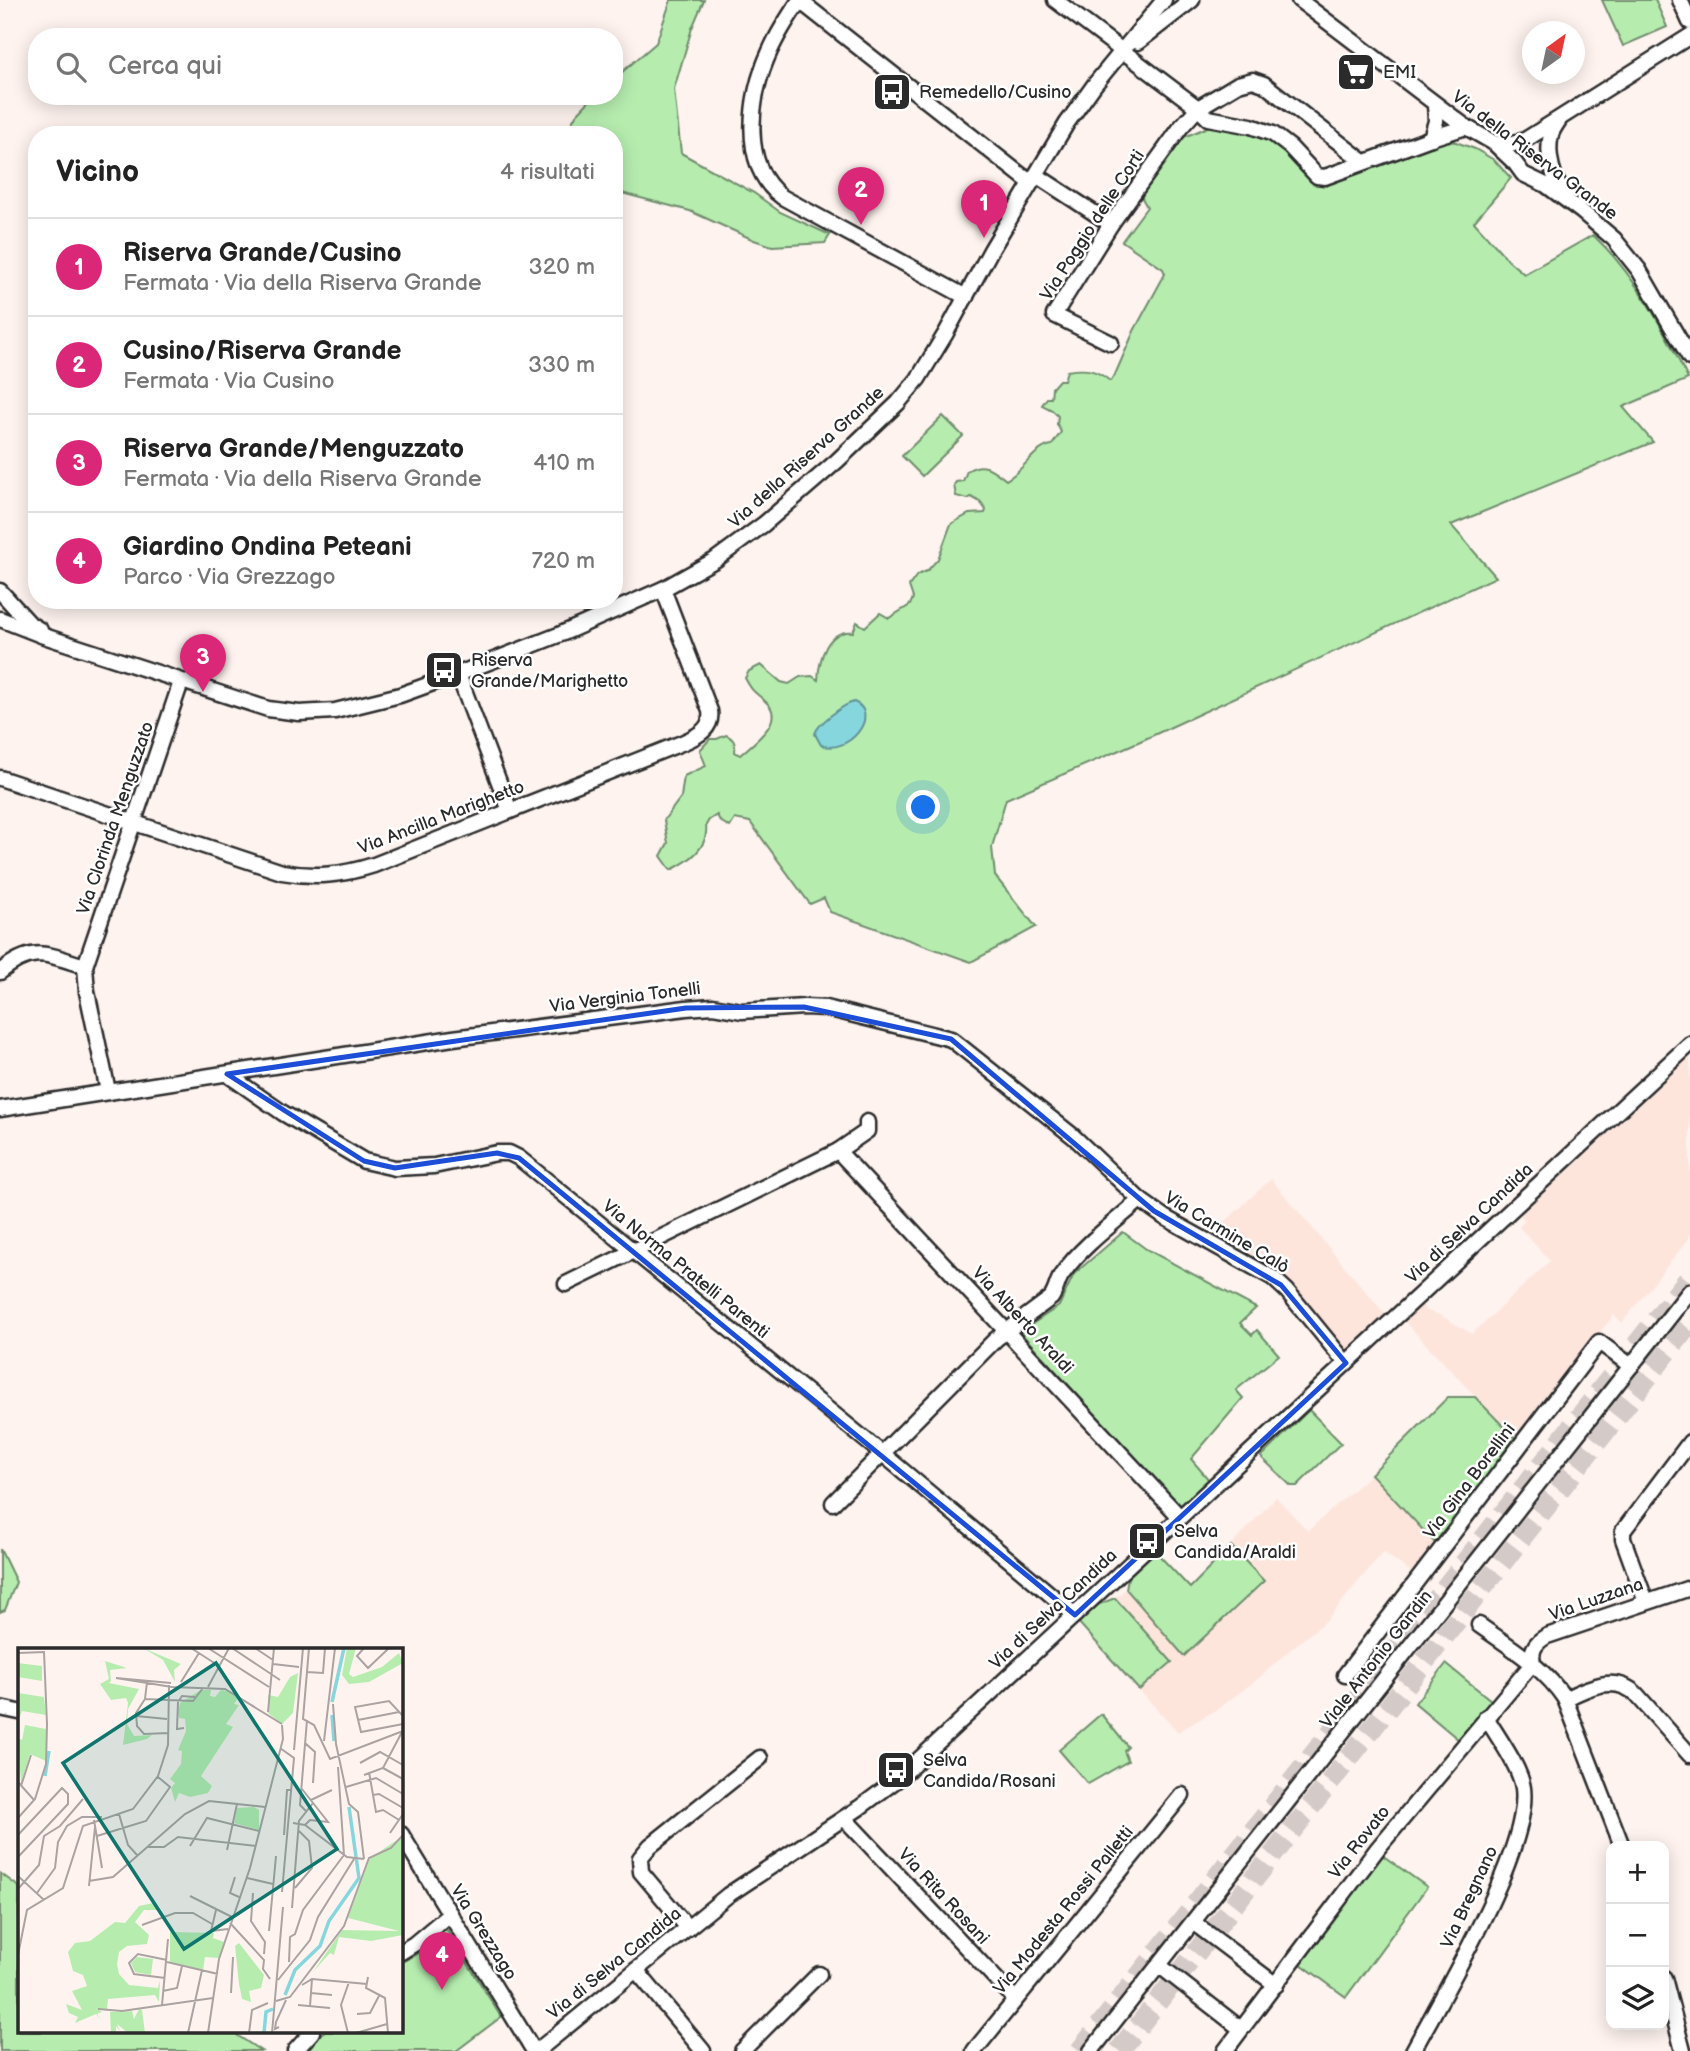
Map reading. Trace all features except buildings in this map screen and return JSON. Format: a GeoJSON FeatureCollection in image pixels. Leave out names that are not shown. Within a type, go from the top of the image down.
{"type":"FeatureCollection","features":[{"type":"Feature","properties":{"kind":"street"},"geometry":{"type":"LineString","coordinates":[[965,297],[782,197],[763,177],[754,139],[757,92],[770,50],[800,0],[1033,179],[1111,224]]}},
{"type":"Feature","properties":{"kind":"street"},"geometry":{"type":"LineString","coordinates":[[1055,0],[1203,113],[1273,134],[1290,147],[1317,176],[1325,177],[1466,127]]}},
{"type":"Feature","properties":{"kind":"street","name":"Via della Riserva Grande"},"geometry":{"type":"LineString","coordinates":[[623,607],[663,589],[715,559],[764,524],[898,403],[923,372],[1075,111],[1164,0]]}},
{"type":"Feature","properties":{"kind":"street"},"geometry":{"type":"LineString","coordinates":[[1123,53],[1192,0]]}},
{"type":"Feature","properties":{"kind":"street"},"geometry":{"type":"LineString","coordinates":[[1176,14],[1203,0]]}},
{"type":"Feature","properties":{"kind":"street","name":"Via della Riserva Grande"},"geometry":{"type":"LineString","coordinates":[[1299,0],[1466,127],[1494,143],[1523,174],[1546,186],[1614,239],[1634,262],[1690,358]]}},
{"type":"Feature","properties":{"kind":"street"},"geometry":{"type":"LineString","coordinates":[[1311,0],[1321,16]]}},
{"type":"Feature","properties":{"kind":"street"},"geometry":{"type":"LineString","coordinates":[[1680,0],[1690,22]]}},
{"type":"Feature","properties":{"kind":"street"},"geometry":{"type":"LineString","coordinates":[[1494,143],[1518,144],[1690,36]]}},
{"type":"Feature","properties":{"kind":"street","name":"Via Poggio delle Corti"},"geometry":{"type":"LineString","coordinates":[[1111,342],[1054,315],[1111,224],[1181,127],[1203,113],[1220,94],[1242,82],[1259,81],[1364,162]]}},
{"type":"Feature","properties":{"kind":"street"},"geometry":{"type":"LineString","coordinates":[[1430,138],[1436,121],[1435,104]]}},
{"type":"Feature","properties":{"kind":"street"},"geometry":{"type":"LineString","coordinates":[[1560,119],[1550,141],[1555,177],[1560,189],[1581,211]]}},
{"type":"Feature","properties":{"kind":"street","name":"Via Ancilla Marighetto"},"geometry":{"type":"LineString","coordinates":[[0,778],[272,869],[313,876],[341,874],[374,865],[701,734],[708,726],[711,716],[663,589]]}},
{"type":"Feature","properties":{"kind":"street","name":"Via della Riserva Grande"},"geometry":{"type":"LineString","coordinates":[[1,597],[30,624],[53,638]]}},
{"type":"Feature","properties":{"kind":"street","name":"Via della Riserva Grande"},"geometry":{"type":"LineString","coordinates":[[0,619],[37,634],[268,709],[327,713],[400,695],[572,630],[619,609]]}},
{"type":"Feature","properties":{"kind":"street"},"geometry":{"type":"LineString","coordinates":[[458,674],[510,811]]}},
{"type":"Feature","properties":{"kind":"street","name":"Via Clorinda Menguzzato"},"geometry":{"type":"LineString","coordinates":[[108,1091],[87,992],[85,967],[181,681]]}},
{"type":"Feature","properties":{"kind":"street"},"geometry":{"type":"LineString","coordinates":[[0,971],[14,960],[34,954],[85,967]]}},
{"type":"Feature","properties":{"kind":"street","name":"Via Verginia Tonelli"},"geometry":{"type":"LineString","coordinates":[[0,1109],[466,1036],[686,1008],[713,1006],[742,1011],[826,1008],[951,1039],[1064,1129],[1140,1200]]}},
{"type":"Feature","properties":{"kind":"street","name":"Via di Selva Candida"},"geometry":{"type":"LineString","coordinates":[[535,2051],[754,1876],[844,1818],[898,1779],[1690,1044]]}},
{"type":"Feature","properties":{"kind":"street","name":"Via Norma Pratelli Parenti"},"geometry":{"type":"LineString","coordinates":[[227,1074],[283,1113],[363,1161],[395,1168],[434,1166],[498,1153],[514,1155],[884,1455],[1075,1615]]}},
{"type":"Feature","properties":{"kind":"street"},"geometry":{"type":"LineString","coordinates":[[566,1284],[838,1151],[867,1132],[867,1122]]}},
{"type":"Feature","properties":{"kind":"street","name":"Via Alberto Araldi"},"geometry":{"type":"LineString","coordinates":[[838,1151],[1180,1517]]}},
{"type":"Feature","properties":{"kind":"street"},"geometry":{"type":"LineString","coordinates":[[833,1503],[1007,1330],[1051,1298],[1057,1290],[1061,1275],[1092,1242],[1140,1200]]}},
{"type":"Feature","properties":{"kind":"street","name":"Via Carmine Calò"},"geometry":{"type":"LineString","coordinates":[[1140,1200],[1164,1217],[1282,1285],[1346,1363]]}},
{"type":"Feature","properties":{"kind":"street","name":"Viale Antonio Gandin"},"geometry":{"type":"LineString","coordinates":[[1091,2051],[1690,1291]]}},
{"type":"Feature","properties":{"kind":"street","name":"Via Gina Borellini"},"geometry":{"type":"LineString","coordinates":[[1345,1675],[1599,1342],[1631,1366]]}},
{"type":"Feature","properties":{"kind":"street"},"geometry":{"type":"LineString","coordinates":[[1646,1602],[1623,1539],[1623,1531],[1690,1442]]}},
{"type":"Feature","properties":{"kind":"street","name":"Via Luzzana"},"geometry":{"type":"LineString","coordinates":[[1532,1663],[1533,1650],[1544,1638],[1690,1588]]}},
{"type":"Feature","properties":{"kind":"street"},"geometry":{"type":"LineString","coordinates":[[1479,1625],[1552,1680],[1565,1699],[1620,1841]]}},
{"type":"Feature","properties":{"kind":"street","name":"Via Rovato"},"geometry":{"type":"LineString","coordinates":[[1225,2051],[1378,1848],[1532,1663]]}},
{"type":"Feature","properties":{"kind":"street"},"geometry":{"type":"LineString","coordinates":[[1565,1699],[1599,1685],[1611,1684],[1627,1688],[1637,1695],[1690,1755]]}},
{"type":"Feature","properties":{"kind":"street"},"geometry":{"type":"LineString","coordinates":[[0,1708],[18,1712]]}},
{"type":"Feature","properties":{"kind":"street","name":"Via Bregnano"},"geometry":{"type":"LineString","coordinates":[[1413,2051],[1489,1905],[1515,1844],[1523,1787],[1486,1717]]}},
{"type":"Feature","properties":{"kind":"street"},"geometry":{"type":"LineString","coordinates":[[688,1928],[641,1871],[640,1858],[650,1846],[760,1758]]}},
{"type":"Feature","properties":{"kind":"street","name":"Via Modesta Rossi Palletti"},"geometry":{"type":"LineString","coordinates":[[974,2051],[1182,1795]]}},
{"type":"Feature","properties":{"kind":"street","name":"Via Rita Rosani"},"geometry":{"type":"LineString","coordinates":[[844,1818],[1015,1999]]}},
{"type":"Feature","properties":{"kind":"street","name":"Via Grezzago"},"geometry":{"type":"LineString","coordinates":[[402,1835],[535,2051]]}},
{"type":"Feature","properties":{"kind":"street"},"geometry":{"type":"LineString","coordinates":[[402,1951],[450,1914]]}},
{"type":"Feature","properties":{"kind":"street"},"geometry":{"type":"LineString","coordinates":[[1194,1923],[1276,1985]]}},
{"type":"Feature","properties":{"kind":"street"},"geometry":{"type":"LineString","coordinates":[[1160,1966],[1241,2029]]}},
{"type":"Feature","properties":{"kind":"street"},"geometry":{"type":"LineString","coordinates":[[636,1969],[703,2051]]}},
{"type":"Feature","properties":{"kind":"street"},"geometry":{"type":"LineString","coordinates":[[742,2051],[819,1974]]}},
{"type":"Feature","properties":{"kind":"street"},"geometry":{"type":"LineString","coordinates":[[1669,1997],[1683,2051]]}},
{"type":"Feature","properties":{"kind":"street"},"geometry":{"type":"LineString","coordinates":[[295,2051],[310,2034]]}},
{"type":"Feature","properties":{"kind":"highlighted area"},"geometry":{"type":"Polygon","coordinates":[[[804,1007],[951,1039],[1154,1211],[1281,1285],[1346,1363],[1075,1615],[519,1158],[497,1153],[395,1168],[364,1161],[227,1074],[686,1008],[804,1007]]]}},
{"type":"Feature","properties":{"kind":"shaded area"},"geometry":{"type":"Polygon","coordinates":[[[1690,1056],[1690,1237],[1622,1323],[1614,1315],[1515,1438],[1404,1321],[1422,1304],[1425,1310],[1442,1316],[1472,1334],[1550,1261],[1519,1227],[1525,1220],[1520,1215],[1690,1056]]]}},
{"type":"Feature","properties":{"kind":"shaded area"},"geometry":{"type":"Polygon","coordinates":[[[1271,1179],[1385,1314],[1346,1352],[1283,1276],[1214,1232],[1271,1179]]]}},
{"type":"Feature","properties":{"kind":"shaded area"},"geometry":{"type":"Polygon","coordinates":[[[1371,1474],[1436,1544],[1411,1572],[1383,1552],[1326,1621],[1258,1679],[1219,1708],[1178,1732],[1139,1690],[1172,1661],[1115,1598],[1126,1589],[1184,1655],[1263,1581],[1231,1546],[1276,1497],[1308,1531],[1371,1474]]]}},
{"type":"Feature","properties":{"kind":"green space"},"geometry":{"type":"Polygon","coordinates":[[[671,0],[704,0],[692,28],[674,89],[681,153],[754,193],[780,212],[830,235],[825,243],[772,246],[690,211],[623,193],[623,126],[570,126],[585,105],[623,105],[623,71],[656,43],[671,0]]]}},
{"type":"Feature","properties":{"kind":"green space"},"geometry":{"type":"Polygon","coordinates":[[[1602,0],[1655,0],[1667,27],[1623,46],[1602,0]]]}},
{"type":"Feature","properties":{"kind":"green space"},"geometry":{"type":"Polygon","coordinates":[[[1212,125],[1265,128],[1314,169],[1346,172],[1444,141],[1475,149],[1494,160],[1511,178],[1474,222],[1509,261],[1524,274],[1593,235],[1635,284],[1658,321],[1688,379],[1623,407],[1653,442],[1451,525],[1496,577],[1145,739],[1006,799],[992,847],[995,876],[1036,927],[971,962],[830,912],[824,898],[810,904],[750,822],[735,819],[730,827],[720,821],[717,815],[706,825],[704,840],[696,853],[671,870],[661,856],[668,843],[664,820],[681,797],[684,776],[706,766],[700,750],[710,739],[726,735],[733,740],[735,752],[740,755],[770,724],[772,710],[745,678],[749,671],[761,665],[781,682],[789,684],[800,677],[812,676],[818,680],[820,663],[831,640],[844,632],[853,632],[857,622],[865,627],[880,613],[889,618],[910,605],[913,598],[909,586],[917,575],[927,571],[938,559],[951,524],[969,514],[985,513],[986,510],[980,502],[971,497],[968,499],[956,496],[956,482],[963,481],[967,471],[978,466],[988,468],[1006,480],[1039,450],[1052,445],[1061,432],[1057,424],[1058,416],[1042,405],[1047,398],[1051,398],[1052,388],[1059,380],[1064,380],[1067,371],[1090,370],[1110,381],[1114,377],[1134,331],[1165,274],[1163,269],[1122,241],[1147,207],[1142,198],[1144,185],[1175,141],[1212,125]]]}},
{"type":"Feature","properties":{"kind":"green space"},"geometry":{"type":"Polygon","coordinates":[[[943,416],[963,436],[922,476],[902,456],[943,416]]]}},
{"type":"Feature","properties":{"kind":"green space"},"geometry":{"type":"Polygon","coordinates":[[[1123,1232],[1146,1249],[1256,1308],[1240,1323],[1252,1335],[1257,1330],[1279,1355],[1236,1390],[1243,1398],[1191,1459],[1209,1480],[1180,1507],[1020,1332],[1059,1306],[1074,1274],[1123,1232]]]}},
{"type":"Feature","properties":{"kind":"green space"},"geometry":{"type":"Polygon","coordinates":[[[1448,1397],[1475,1397],[1515,1438],[1436,1544],[1371,1474],[1448,1397]]]}},
{"type":"Feature","properties":{"kind":"green space"},"geometry":{"type":"Polygon","coordinates":[[[1309,1410],[1341,1443],[1297,1486],[1291,1486],[1261,1457],[1309,1410]]]}},
{"type":"Feature","properties":{"kind":"green space"},"geometry":{"type":"Polygon","coordinates":[[[1231,1546],[1264,1581],[1184,1656],[1126,1589],[1128,1577],[1155,1551],[1190,1588],[1231,1546]]]}},
{"type":"Feature","properties":{"kind":"green space"},"geometry":{"type":"Polygon","coordinates":[[[0,1549],[16,1582],[5,1610],[0,1612],[0,1549]]]}},
{"type":"Feature","properties":{"kind":"green space"},"geometry":{"type":"Polygon","coordinates":[[[1115,1598],[1172,1662],[1139,1690],[1078,1622],[1092,1607],[1115,1598]]]}},
{"type":"Feature","properties":{"kind":"green space"},"geometry":{"type":"Polygon","coordinates":[[[1446,1664],[1492,1701],[1459,1740],[1415,1703],[1446,1664]]]}},
{"type":"Feature","properties":{"kind":"green space"},"geometry":{"type":"Polygon","coordinates":[[[1101,1714],[1128,1747],[1124,1751],[1128,1761],[1088,1784],[1059,1750],[1101,1714]]]}},
{"type":"Feature","properties":{"kind":"green space"},"geometry":{"type":"Polygon","coordinates":[[[1382,1855],[1427,1887],[1346,1997],[1301,1964],[1382,1855]]]}},
{"type":"Feature","properties":{"kind":"green space"},"geometry":{"type":"Polygon","coordinates":[[[0,1873],[18,1886],[18,2034],[235,2034],[261,2051],[0,2051],[0,1873]]]}},
{"type":"Feature","properties":{"kind":"green space"},"geometry":{"type":"Polygon","coordinates":[[[442,1929],[447,1930],[501,2017],[456,2051],[303,2051],[321,2034],[402,2034],[402,1962],[422,1951],[442,1929]]]}},
{"type":"Feature","properties":{"kind":"water"},"geometry":{"type":"Polygon","coordinates":[[[854,702],[862,708],[864,715],[858,732],[841,745],[821,745],[815,734],[817,730],[832,715],[854,702]]]}},
{"type":"Feature","properties":{"kind":"tunnel"},"geometry":{"type":"LineString","coordinates":[[1080,2051],[1690,1277]]}},
{"type":"Feature","properties":{"kind":"tunnel"},"geometry":{"type":"LineString","coordinates":[[1119,2051],[1690,1323]]}},
{"type":"Feature","properties":{"kind":"place","name":"EMI"},"geometry":{"type":"Point","coordinates":[1356,72]}},
{"type":"Feature","properties":{"kind":"place","name":"Remedello/Cusino"},"geometry":{"type":"Point","coordinates":[892,92]}},
{"type":"Feature","properties":{"kind":"place","name":"Cusino/Riserva Grande"},"geometry":{"type":"Point","coordinates":[861,225]}},
{"type":"Feature","properties":{"kind":"place","name":"Riserva Grande/Cusino"},"geometry":{"type":"Point","coordinates":[984,238]}},
{"type":"Feature","properties":{"kind":"place","name":"Riserva Grande/Marighetto"},"geometry":{"type":"Point","coordinates":[444,670]}},
{"type":"Feature","properties":{"kind":"place","name":"Riserva Grande/Menguzzato"},"geometry":{"type":"Point","coordinates":[203,692]}},
{"type":"Feature","properties":{"kind":"place","name":"Selva Candida/Araldi"},"geometry":{"type":"Point","coordinates":[1147,1541]}},
{"type":"Feature","properties":{"kind":"place","name":"Selva Candida/Rosani"},"geometry":{"type":"Point","coordinates":[896,1770]}},
{"type":"Feature","properties":{"kind":"place","name":"Giardino Ondina Peteani"},"geometry":{"type":"Point","coordinates":[442,1990]}}]}
